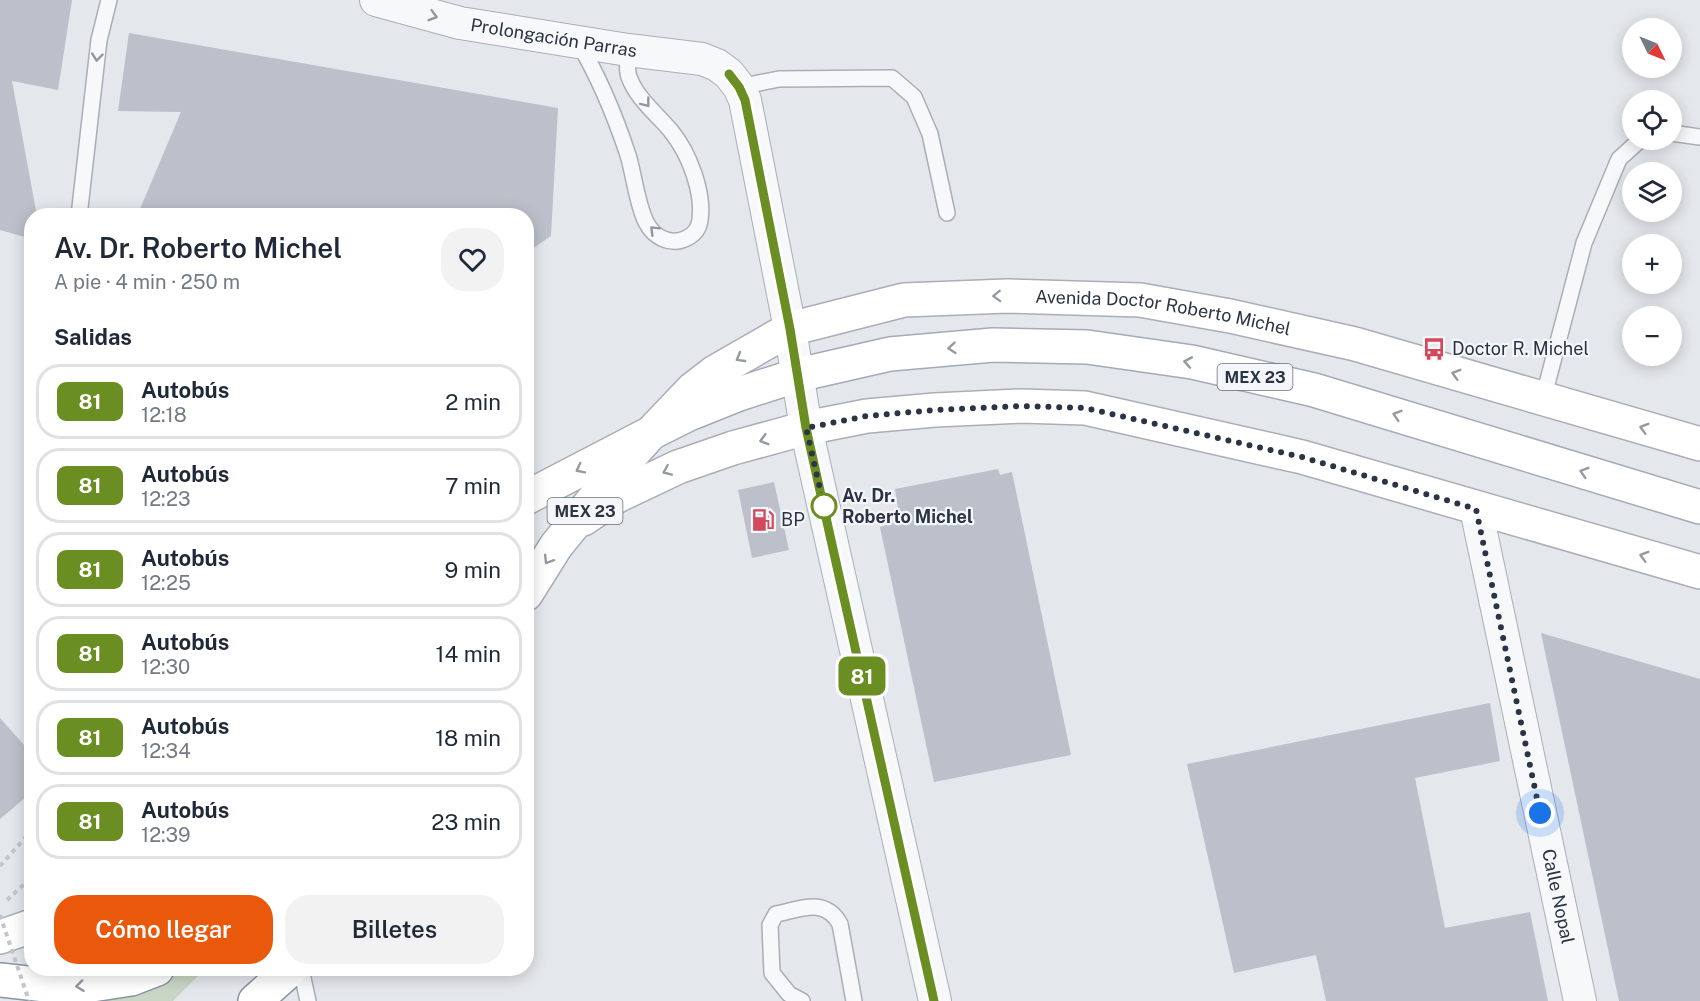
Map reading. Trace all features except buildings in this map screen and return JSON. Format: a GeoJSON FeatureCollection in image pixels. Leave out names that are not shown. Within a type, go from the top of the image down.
{"type":"FeatureCollection","features":[{"type":"Feature","properties":{"kind":"main road","name":"Avenida Doctor Roberto Michel"},"geometry":{"type":"LineString","coordinates":[[534,581],[556,546],[616,472],[693,389],[715,372],[790,329],[904,300],[1007,296],[1140,300],[1230,316],[1354,344],[1700,444]]}},
{"type":"Feature","properties":{"kind":"main road","name":"Avenida Doctor Roberto Michel"},"geometry":{"type":"LineString","coordinates":[[651,433],[689,414],[739,394],[798,375],[890,354],[993,345],[1087,347],[1192,362],[1314,390],[1700,507]]}},
{"type":"Feature","properties":{"kind":"main road","name":"Avenida Doctor Roberto Michel"},"geometry":{"type":"LineString","coordinates":[[572,528],[616,496],[678,467],[733,448],[806,428],[867,416],[935,410],[1021,406],[1085,408],[1302,457],[1700,572]]}},
{"type":"Feature","properties":{"kind":"main road"},"geometry":{"type":"LineString","coordinates":[[534,493],[651,433]]}},
{"type":"Feature","properties":{"kind":"main road"},"geometry":{"type":"LineString","coordinates":[[0,937],[24,929]]}},
{"type":"Feature","properties":{"kind":"main road"},"geometry":{"type":"LineString","coordinates":[[0,980],[72,988],[139,976]]}},
{"type":"Feature","properties":{"kind":"main road"},"geometry":{"type":"LineString","coordinates":[[260,999],[284,976]]}},
{"type":"Feature","properties":{"kind":"street","name":"Prolongación Parras"},"geometry":{"type":"LineString","coordinates":[[376,0],[460,23],[628,50],[702,59],[717,65],[734,80]]}},
{"type":"Feature","properties":{"kind":"street"},"geometry":{"type":"LineString","coordinates":[[734,80],[745,100],[790,329],[806,428],[934,1001]]}},
{"type":"Feature","properties":{"kind":"street","name":"Calle Nopal"},"geometry":{"type":"LineString","coordinates":[[1476,509],[1580,1001]]}},
{"type":"Feature","properties":{"kind":"lane"},"geometry":{"type":"LineString","coordinates":[[80,208],[99,40],[110,0]]}},
{"type":"Feature","properties":{"kind":"lane"},"geometry":{"type":"LineString","coordinates":[[578,42],[592,65],[628,156],[646,222],[658,236],[672,242],[681,241],[692,235],[699,226],[701,210],[690,161],[672,132],[633,86],[628,74],[628,50]]}},
{"type":"Feature","properties":{"kind":"lane"},"geometry":{"type":"LineString","coordinates":[[734,80],[892,78],[914,97],[930,134],[947,213]]}},
{"type":"Feature","properties":{"kind":"lane"},"geometry":{"type":"LineString","coordinates":[[1682,135],[1700,137]]}},
{"type":"Feature","properties":{"kind":"lane"},"geometry":{"type":"LineString","coordinates":[[1544,399],[1584,243],[1619,159],[1629,150]]}},
{"type":"Feature","properties":{"kind":"lane"},"geometry":{"type":"LineString","coordinates":[[802,1001],[789,994],[772,973],[770,925],[776,914],[818,906],[834,914],[840,924],[854,1001]]}},
{"type":"Feature","properties":{"kind":"lane"},"geometry":{"type":"LineString","coordinates":[[303,976],[308,1001]]}},
{"type":"Feature","properties":{"kind":"path"},"geometry":{"type":"LineString","coordinates":[[0,866],[24,839]]}},
{"type":"Feature","properties":{"kind":"path"},"geometry":{"type":"LineString","coordinates":[[6,902],[24,885]]}},
{"type":"Feature","properties":{"kind":"path"},"geometry":{"type":"LineString","coordinates":[[0,915],[29,1001]]}},
{"type":"Feature","properties":{"kind":"green space"},"geometry":{"type":"Polygon","coordinates":[[[168,976],[198,976],[173,1001],[84,1001],[144,989],[168,976]]]}},
{"type":"Feature","properties":{"kind":"bus line","name":"81"},"geometry":{"type":"LineString","coordinates":[[729,74],[745,100],[790,329],[806,428],[934,1001]]}},
{"type":"Feature","properties":{"kind":"place","name":"Doctor R. Michel"},"geometry":{"type":"Point","coordinates":[1434,349]}},
{"type":"Feature","properties":{"kind":"place","name":"Av. Dr. Roberto Michel"},"geometry":{"type":"Point","coordinates":[824,506]}},
{"type":"Feature","properties":{"kind":"place","name":"BP"},"geometry":{"type":"Point","coordinates":[763,520]}},
{"type":"Feature","properties":{"kind":"route"},"geometry":{"type":"LineString","coordinates":[[824,506],[806,428],[867,416],[1021,406],[1085,408],[1132,418],[1302,457],[1476,509],[1540,813]]}}]}
